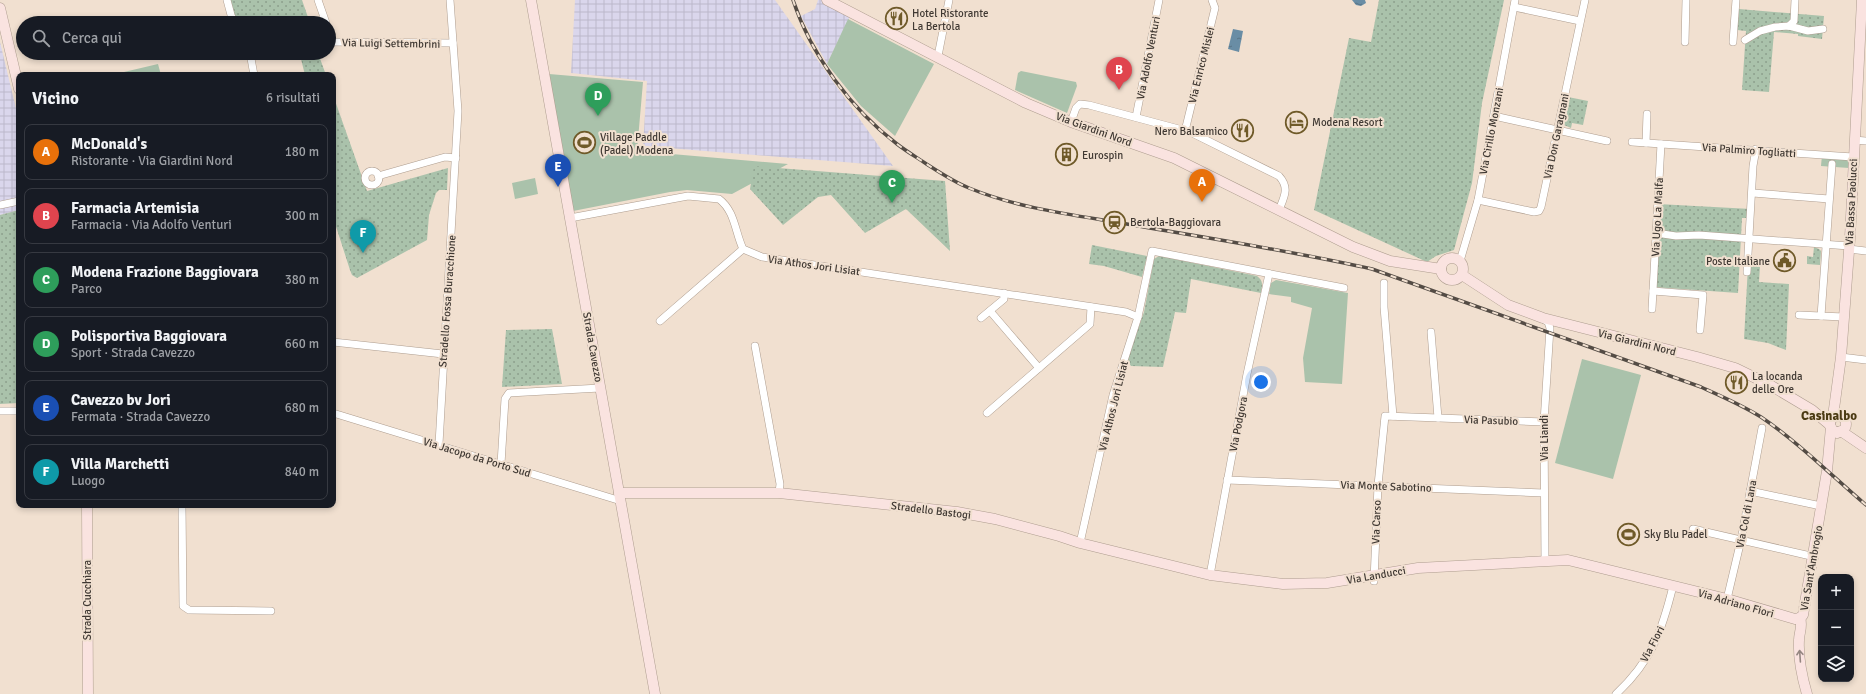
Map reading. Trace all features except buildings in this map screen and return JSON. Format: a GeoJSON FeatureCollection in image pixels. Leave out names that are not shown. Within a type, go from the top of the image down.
{"type":"FeatureCollection","features":[{"type":"Feature","properties":{"kind":"street"},"geometry":{"type":"LineString","coordinates":[[223,0],[227,16]]}},
{"type":"Feature","properties":{"kind":"street"},"geometry":{"type":"LineString","coordinates":[[227,0],[232,16]]}},
{"type":"Feature","properties":{"kind":"street"},"geometry":{"type":"LineString","coordinates":[[318,0],[324,16]]}},
{"type":"Feature","properties":{"kind":"street","name":"Stradello Fossa Buracchione"},"geometry":{"type":"LineString","coordinates":[[439,444],[458,111],[450,0]]}},
{"type":"Feature","properties":{"kind":"street","name":"Strada Cavezzo"},"geometry":{"type":"LineString","coordinates":[[531,0],[655,694]]}},
{"type":"Feature","properties":{"kind":"street","name":"Via Giardini Nord"},"geometry":{"type":"LineString","coordinates":[[827,0],[843,3],[1003,91],[1071,122],[1174,158],[1353,247],[1390,261],[1441,269],[1443,275],[1448,279],[1454,280],[1462,275],[1508,306],[1543,318],[1697,356],[1735,368],[1770,385],[1816,412],[1834,420],[1845,420],[1844,428]]}},
{"type":"Feature","properties":{"kind":"street"},"geometry":{"type":"LineString","coordinates":[[938,56],[949,0]]}},
{"type":"Feature","properties":{"kind":"street","name":"Via Adolfo Venturi"},"geometry":{"type":"LineString","coordinates":[[1136,117],[1159,0]]}},
{"type":"Feature","properties":{"kind":"street","name":"Via Enrico Mislei"},"geometry":{"type":"LineString","coordinates":[[1185,131],[1215,8],[1212,0]]}},
{"type":"Feature","properties":{"kind":"street","name":"Via Don Garagnani"},"geometry":{"type":"LineString","coordinates":[[1478,200],[1534,212],[1539,210],[1541,207],[1585,0]]}},
{"type":"Feature","properties":{"kind":"street"},"geometry":{"type":"LineString","coordinates":[[1685,42],[1686,0]]}},
{"type":"Feature","properties":{"kind":"street"},"geometry":{"type":"LineString","coordinates":[[1733,42],[1736,0]]}},
{"type":"Feature","properties":{"kind":"street"},"geometry":{"type":"LineString","coordinates":[[1789,26],[1794,20],[1795,0]]}},
{"type":"Feature","properties":{"kind":"street","name":"Via Bassa Paolucci"},"geometry":{"type":"LineString","coordinates":[[1834,404],[1841,357],[1849,248],[1862,0]]}},
{"type":"Feature","properties":{"kind":"street"},"geometry":{"type":"LineString","coordinates":[[1515,3],[1580,21]]}},
{"type":"Feature","properties":{"kind":"street","name":"Via Cirillo Monzani"},"geometry":{"type":"LineString","coordinates":[[1460,261],[1478,200],[1515,3]]}},
{"type":"Feature","properties":{"kind":"street"},"geometry":{"type":"LineString","coordinates":[[0,8],[16,76]]}},
{"type":"Feature","properties":{"kind":"street"},"geometry":{"type":"LineString","coordinates":[[1745,40],[1760,31],[1775,27],[1789,26],[1802,30],[1823,29]]}},
{"type":"Feature","properties":{"kind":"street","name":"Via Luigi Settembrini"},"geometry":{"type":"LineString","coordinates":[[336,42],[454,43]]}},
{"type":"Feature","properties":{"kind":"street"},"geometry":{"type":"LineString","coordinates":[[252,60],[254,72]]}},
{"type":"Feature","properties":{"kind":"street"},"geometry":{"type":"LineString","coordinates":[[1071,122],[1076,108],[1080,104],[1136,117],[1185,131],[1279,176],[1283,180],[1286,192],[1279,210]]}},
{"type":"Feature","properties":{"kind":"street"},"geometry":{"type":"LineString","coordinates":[[1646,143],[1647,114]]}},
{"type":"Feature","properties":{"kind":"street"},"geometry":{"type":"LineString","coordinates":[[1494,116],[1607,140]]}},
{"type":"Feature","properties":{"kind":"street"},"geometry":{"type":"LineString","coordinates":[[1854,140],[1866,141]]}},
{"type":"Feature","properties":{"kind":"street","name":"Via Palmiro Togliatti"},"geometry":{"type":"LineString","coordinates":[[1632,142],[1756,149],[1853,157]]}},
{"type":"Feature","properties":{"kind":"street","name":"Via Ugo La Malfa"},"geometry":{"type":"LineString","coordinates":[[1652,309],[1661,144]]}},
{"type":"Feature","properties":{"kind":"street"},"geometry":{"type":"LineString","coordinates":[[1747,272],[1753,193],[1753,166],[1756,149]]}},
{"type":"Feature","properties":{"kind":"street"},"geometry":{"type":"LineString","coordinates":[[378,176],[445,157],[456,158]]}},
{"type":"Feature","properties":{"kind":"street"},"geometry":{"type":"LineString","coordinates":[[1821,316],[1832,164]]}},
{"type":"Feature","properties":{"kind":"street"},"geometry":{"type":"LineString","coordinates":[[1753,193],[1829,199]]}},
{"type":"Feature","properties":{"kind":"street"},"geometry":{"type":"LineString","coordinates":[[570,218],[688,196],[719,199],[730,210],[738,239],[743,249],[660,321]]}},
{"type":"Feature","properties":{"kind":"street"},"geometry":{"type":"LineString","coordinates":[[0,204],[16,201]]}},
{"type":"Feature","properties":{"kind":"street"},"geometry":{"type":"LineString","coordinates":[[1656,233],[1676,236],[1699,236],[1826,244],[1866,251]]}},
{"type":"Feature","properties":{"kind":"street","name":"Via Athos Jori Lisiat"},"geometry":{"type":"LineString","coordinates":[[743,249],[762,257],[1126,312],[1138,317],[1113,396],[1080,543]]}},
{"type":"Feature","properties":{"kind":"street"},"geometry":{"type":"LineString","coordinates":[[1138,317],[1152,251],[1344,288]]}},
{"type":"Feature","properties":{"kind":"street"},"geometry":{"type":"LineString","coordinates":[[1441,269],[1447,260],[1454,258],[1460,261],[1463,268],[1462,275]]}},
{"type":"Feature","properties":{"kind":"street","name":"Via Podgora"},"geometry":{"type":"LineString","coordinates":[[1210,574],[1247,374],[1269,274]]}},
{"type":"Feature","properties":{"kind":"street"},"geometry":{"type":"LineString","coordinates":[[1384,282],[1384,307],[1393,416]]}},
{"type":"Feature","properties":{"kind":"street"},"geometry":{"type":"LineString","coordinates":[[1653,291],[1703,295],[1700,330]]}},
{"type":"Feature","properties":{"kind":"street"},"geometry":{"type":"LineString","coordinates":[[981,318],[1004,299],[1004,293]]}},
{"type":"Feature","properties":{"kind":"street"},"geometry":{"type":"LineString","coordinates":[[987,413],[1090,324],[1091,307]]}},
{"type":"Feature","properties":{"kind":"street"},"geometry":{"type":"LineString","coordinates":[[990,311],[1039,368]]}},
{"type":"Feature","properties":{"kind":"street"},"geometry":{"type":"LineString","coordinates":[[1799,315],[1844,317]]}},
{"type":"Feature","properties":{"kind":"street","name":"Via Liandi"},"geometry":{"type":"LineString","coordinates":[[1543,318],[1548,322],[1550,328],[1544,422],[1545,561]]}},
{"type":"Feature","properties":{"kind":"street"},"geometry":{"type":"LineString","coordinates":[[1432,332],[1438,418]]}},
{"type":"Feature","properties":{"kind":"street"},"geometry":{"type":"LineString","coordinates":[[336,342],[443,354]]}},
{"type":"Feature","properties":{"kind":"street"},"geometry":{"type":"LineString","coordinates":[[756,346],[780,484],[779,493]]}},
{"type":"Feature","properties":{"kind":"street"},"geometry":{"type":"LineString","coordinates":[[1841,357],[1866,360]]}},
{"type":"Feature","properties":{"kind":"street"},"geometry":{"type":"LineString","coordinates":[[502,464],[505,398],[509,393],[600,388]]}},
{"type":"Feature","properties":{"kind":"street"},"geometry":{"type":"LineString","coordinates":[[1816,412],[1828,410],[1834,404]]}},
{"type":"Feature","properties":{"kind":"street"},"geometry":{"type":"LineString","coordinates":[[1834,404],[1834,420]]}},
{"type":"Feature","properties":{"kind":"street"},"geometry":{"type":"LineString","coordinates":[[0,411],[16,411]]}},
{"type":"Feature","properties":{"kind":"street","name":"Via Jacopo da Porto Sud"},"geometry":{"type":"LineString","coordinates":[[336,414],[502,464],[620,497]]}},
{"type":"Feature","properties":{"kind":"street","name":"Via Pasubio"},"geometry":{"type":"LineString","coordinates":[[1385,416],[1544,422]]}},
{"type":"Feature","properties":{"kind":"street","name":"Via Carso"},"geometry":{"type":"LineString","coordinates":[[1374,578],[1378,485],[1385,416]]}},
{"type":"Feature","properties":{"kind":"street","name":"Via Giardini Nord"},"geometry":{"type":"LineString","coordinates":[[1834,420],[1834,431],[1844,428]]}},
{"type":"Feature","properties":{"kind":"street","name":"Via Sant'Ambrogio"},"geometry":{"type":"LineString","coordinates":[[1807,694],[1800,662],[1799,640],[1802,624],[1800,618],[1803,615],[1814,556],[1834,420]]}},
{"type":"Feature","properties":{"kind":"street","name":"Via Col di Lana"},"geometry":{"type":"LineString","coordinates":[[1727,599],[1741,540],[1762,428]]}},
{"type":"Feature","properties":{"kind":"street"},"geometry":{"type":"LineString","coordinates":[[1830,440],[1844,428]]}},
{"type":"Feature","properties":{"kind":"street","name":"Via Giardini Nord"},"geometry":{"type":"LineString","coordinates":[[1844,428],[1863,446]]}},
{"type":"Feature","properties":{"kind":"street","name":"Via Monte Sabotino"},"geometry":{"type":"LineString","coordinates":[[1227,480],[1544,493]]}},
{"type":"Feature","properties":{"kind":"street"},"geometry":{"type":"LineString","coordinates":[[1750,491],[1821,506]]}},
{"type":"Feature","properties":{"kind":"street","name":"Stradello Bastogi"},"geometry":{"type":"LineString","coordinates":[[620,497],[779,493],[957,512],[994,519],[1080,543]]}},
{"type":"Feature","properties":{"kind":"street","name":"Strada Cucchiara"},"geometry":{"type":"LineString","coordinates":[[87,508],[88,694]]}},
{"type":"Feature","properties":{"kind":"street"},"geometry":{"type":"LineString","coordinates":[[182,508],[182,606],[189,610],[271,611]]}},
{"type":"Feature","properties":{"kind":"street"},"geometry":{"type":"LineString","coordinates":[[1693,529],[1814,556]]}},
{"type":"Feature","properties":{"kind":"street","name":"Via Landucci"},"geometry":{"type":"LineString","coordinates":[[1080,543],[1210,574],[1284,584],[1314,584],[1374,578],[1418,568],[1568,560],[1673,586]]}},
{"type":"Feature","properties":{"kind":"street","name":"Via Adriano Fiori"},"geometry":{"type":"LineString","coordinates":[[1673,586],[1727,599],[1795,619],[1800,618]]}},
{"type":"Feature","properties":{"kind":"street","name":"Via Fiori"},"geometry":{"type":"LineString","coordinates":[[1616,694],[1627,684],[1649,656],[1664,623],[1673,586]]}},
{"type":"Feature","properties":{"kind":"shaded area"},"geometry":{"type":"Polygon","coordinates":[[[575,0],[775,0],[893,166],[643,146],[647,81],[571,73],[575,0]]]}},
{"type":"Feature","properties":{"kind":"shaded area"},"geometry":{"type":"Polygon","coordinates":[[[818,0],[851,14],[827,64],[801,16],[815,9],[818,0]]]}},
{"type":"Feature","properties":{"kind":"shaded area"},"geometry":{"type":"Polygon","coordinates":[[[0,42],[16,109],[16,211],[0,215],[0,42]]]}},
{"type":"Feature","properties":{"kind":"green space"},"geometry":{"type":"Polygon","coordinates":[[[229,0],[302,0],[308,16],[235,16],[229,0]]]}},
{"type":"Feature","properties":{"kind":"green space"},"geometry":{"type":"Polygon","coordinates":[[[1379,0],[1504,0],[1482,103],[1472,183],[1454,250],[1436,256],[1427,262],[1314,210],[1349,38],[1371,42],[1379,0]]]}},
{"type":"Feature","properties":{"kind":"green space"},"geometry":{"type":"Polygon","coordinates":[[[1739,9],[1824,16],[1822,39],[1798,36],[1798,34],[1774,32],[1769,92],[1742,90],[1746,31],[1737,30],[1739,9]]]}},
{"type":"Feature","properties":{"kind":"green space"},"geometry":{"type":"Polygon","coordinates":[[[848,19],[934,64],[895,136],[861,106],[827,64],[848,19]]]}},
{"type":"Feature","properties":{"kind":"green space"},"geometry":{"type":"Polygon","coordinates":[[[301,60],[321,60],[325,72],[304,72],[301,60]]]}},
{"type":"Feature","properties":{"kind":"green space"},"geometry":{"type":"Polygon","coordinates":[[[158,64],[160,72],[124,72],[158,64]]]}},
{"type":"Feature","properties":{"kind":"green space"},"geometry":{"type":"Polygon","coordinates":[[[1021,71],[1076,82],[1077,86],[1067,113],[1015,90],[1018,73],[1021,71]]]}},
{"type":"Feature","properties":{"kind":"green space"},"geometry":{"type":"Polygon","coordinates":[[[549,74],[643,82],[637,151],[788,164],[732,194],[687,190],[573,211],[549,74]]]}},
{"type":"Feature","properties":{"kind":"green space"},"geometry":{"type":"Polygon","coordinates":[[[1568,97],[1588,101],[1583,125],[1572,123],[1571,128],[1564,125],[1568,97]]]}},
{"type":"Feature","properties":{"kind":"green space"},"geometry":{"type":"Polygon","coordinates":[[[336,103],[367,191],[448,168],[447,190],[439,190],[436,193],[429,215],[427,240],[357,278],[352,275],[336,226],[336,103]]]}},
{"type":"Feature","properties":{"kind":"green space"},"geometry":{"type":"Polygon","coordinates":[[[1822,155],[1850,156],[1849,168],[1821,166],[1822,155]]]}},
{"type":"Feature","properties":{"kind":"green space"},"geometry":{"type":"Polygon","coordinates":[[[754,166],[945,181],[950,251],[906,209],[865,233],[831,195],[818,197],[783,225],[750,189],[754,166]]]}},
{"type":"Feature","properties":{"kind":"green space"},"geometry":{"type":"Polygon","coordinates":[[[535,178],[538,194],[515,199],[512,183],[535,178]]]}},
{"type":"Feature","properties":{"kind":"green space"},"geometry":{"type":"Polygon","coordinates":[[[1658,204],[1751,209],[1751,218],[1742,218],[1738,293],[1653,287],[1658,204]]]}},
{"type":"Feature","properties":{"kind":"green space"},"geometry":{"type":"Polygon","coordinates":[[[16,211],[16,403],[0,404],[0,215],[16,211]]]}},
{"type":"Feature","properties":{"kind":"green space"},"geometry":{"type":"Polygon","coordinates":[[[1092,245],[1147,256],[1142,277],[1104,266],[1089,264],[1092,245]]]}},
{"type":"Feature","properties":{"kind":"green space"},"geometry":{"type":"Polygon","coordinates":[[[1814,247],[1821,251],[1820,265],[1807,264],[1807,256],[1813,257],[1814,247]]]}},
{"type":"Feature","properties":{"kind":"green space"},"geometry":{"type":"Polygon","coordinates":[[[1159,256],[1257,276],[1262,282],[1261,293],[1191,279],[1186,313],[1175,312],[1163,367],[1131,366],[1127,360],[1144,312],[1154,259],[1159,256]]]}},
{"type":"Feature","properties":{"kind":"green space"},"geometry":{"type":"Polygon","coordinates":[[[1748,266],[1760,266],[1759,282],[1789,284],[1786,350],[1768,343],[1744,339],[1748,266]]]}},
{"type":"Feature","properties":{"kind":"green space"},"geometry":{"type":"Polygon","coordinates":[[[1276,280],[1348,293],[1342,384],[1305,382],[1303,358],[1312,308],[1291,302],[1291,297],[1269,294],[1271,283],[1276,280]]]}},
{"type":"Feature","properties":{"kind":"green space"},"geometry":{"type":"Polygon","coordinates":[[[552,329],[562,384],[502,387],[506,330],[552,329]]]}},
{"type":"Feature","properties":{"kind":"green space"},"geometry":{"type":"Polygon","coordinates":[[[1582,359],[1641,375],[1613,479],[1555,463],[1582,359]]]}},
{"type":"Feature","properties":{"kind":"water"},"geometry":{"type":"Polygon","coordinates":[[[1352,0],[1365,0],[1366,3],[1361,6],[1356,5],[1352,0]]]}},
{"type":"Feature","properties":{"kind":"water"},"geometry":{"type":"Polygon","coordinates":[[[1233,29],[1243,31],[1239,52],[1228,49],[1233,29]]]}},
{"type":"Feature","properties":{"kind":"railway"},"geometry":{"type":"LineString","coordinates":[[793,0],[810,41],[834,80],[849,98],[880,130],[897,144],[963,186],[986,195],[1041,209],[1212,238],[1372,269],[1701,387],[1731,401],[1761,417],[1788,437],[1866,505]]}},
{"type":"Feature","properties":{"kind":"place","name":"Hotel Ristorante La Bertola"},"geometry":{"type":"Point","coordinates":[897,19]}},
{"type":"Feature","properties":{"kind":"place","name":"Farmacia Artemisia"},"geometry":{"type":"Point","coordinates":[1119,90]}},
{"type":"Feature","properties":{"kind":"place","name":"Polisportiva Baggiovara"},"geometry":{"type":"Point","coordinates":[598,116]}},
{"type":"Feature","properties":{"kind":"place","name":"Modena Resort"},"geometry":{"type":"Point","coordinates":[1296,122]}},
{"type":"Feature","properties":{"kind":"place","name":"Nero Balsamico"},"geometry":{"type":"Point","coordinates":[1243,131]}},
{"type":"Feature","properties":{"kind":"place","name":"Village Paddle (Padel) Modena"},"geometry":{"type":"Point","coordinates":[585,143]}},
{"type":"Feature","properties":{"kind":"place","name":"Eurospin"},"geometry":{"type":"Point","coordinates":[1067,155]}},
{"type":"Feature","properties":{"kind":"place","name":"Cavezzo bv Jori"},"geometry":{"type":"Point","coordinates":[558,187]}},
{"type":"Feature","properties":{"kind":"place","name":"McDonald's"},"geometry":{"type":"Point","coordinates":[1202,202]}},
{"type":"Feature","properties":{"kind":"place","name":"Modena Frazione Baggiovara"},"geometry":{"type":"Point","coordinates":[892,203]}},
{"type":"Feature","properties":{"kind":"place","name":"Bertola-Baggiovara"},"geometry":{"type":"Point","coordinates":[1115,222]}},
{"type":"Feature","properties":{"kind":"place","name":"Villa Marchetti"},"geometry":{"type":"Point","coordinates":[363,253]}},
{"type":"Feature","properties":{"kind":"place","name":"Poste Italiane"},"geometry":{"type":"Point","coordinates":[1785,261]}},
{"type":"Feature","properties":{"kind":"place","name":"La locanda delle Ore"},"geometry":{"type":"Point","coordinates":[1737,382]}},
{"type":"Feature","properties":{"kind":"place","name":"Sky Blu Padel"},"geometry":{"type":"Point","coordinates":[1629,534]}},
{"type":"Feature","properties":{"kind":"district","name":"Casinalbo"},"geometry":{"type":"Point","coordinates":[1829,415]}}]}
